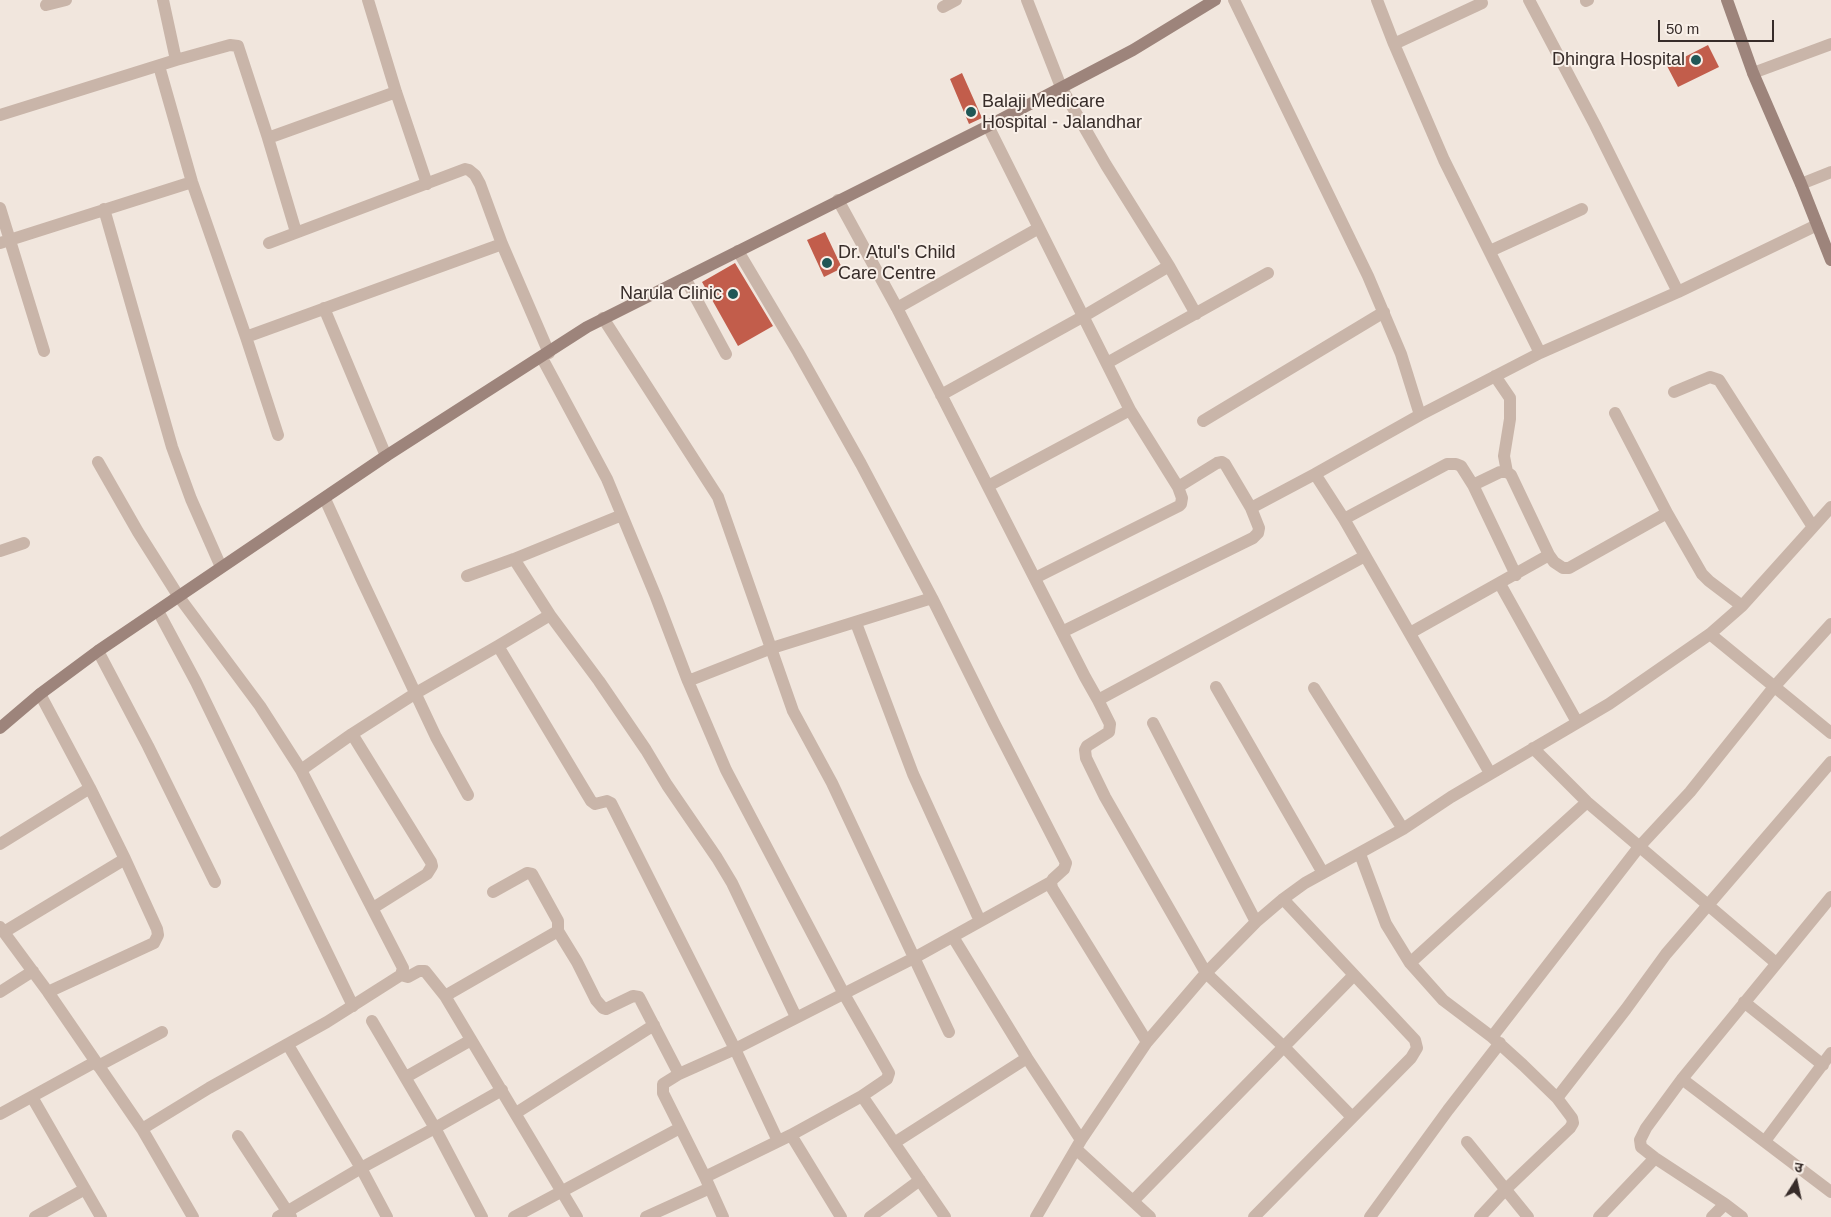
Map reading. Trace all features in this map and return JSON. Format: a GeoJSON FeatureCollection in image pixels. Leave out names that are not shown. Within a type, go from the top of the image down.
{"type":"FeatureCollection","features":[{"type":"Feature","properties":{"kind":"street"},"geometry":{"type":"LineString","coordinates":[[46,5],[66,0]]}},
{"type":"Feature","properties":{"kind":"street"},"geometry":{"type":"LineString","coordinates":[[163,0],[176,60]]}},
{"type":"Feature","properties":{"kind":"street"},"geometry":{"type":"LineString","coordinates":[[368,0],[427,184]]}},
{"type":"Feature","properties":{"kind":"street"},"geometry":{"type":"LineString","coordinates":[[943,7],[956,0]]}},
{"type":"Feature","properties":{"kind":"street"},"geometry":{"type":"LineString","coordinates":[[1027,0],[1061,87],[1196,314]]}},
{"type":"Feature","properties":{"kind":"street"},"geometry":{"type":"LineString","coordinates":[[0,728],[40,694],[98,651],[221,567],[325,499],[386,456],[603,318],[988,126],[1133,50],[1215,0]]}},
{"type":"Feature","properties":{"kind":"street"},"geometry":{"type":"LineString","coordinates":[[1234,0],[1354,244],[1401,354],[1420,415]]}},
{"type":"Feature","properties":{"kind":"street"},"geometry":{"type":"LineString","coordinates":[[1378,0],[1394,44],[1444,160],[1540,353]]}},
{"type":"Feature","properties":{"kind":"street"},"geometry":{"type":"LineString","coordinates":[[1529,0],[1595,125],[1678,292]]}},
{"type":"Feature","properties":{"kind":"street"},"geometry":{"type":"LineString","coordinates":[[1727,0],[1753,73],[1801,184],[1831,260]]}},
{"type":"Feature","properties":{"kind":"street"},"geometry":{"type":"LineString","coordinates":[[1394,44],[1482,3]]}},
{"type":"Feature","properties":{"kind":"street"},"geometry":{"type":"LineString","coordinates":[[1753,73],[1831,44]]}},
{"type":"Feature","properties":{"kind":"street"},"geometry":{"type":"LineString","coordinates":[[0,115],[176,60],[230,45],[238,46],[296,232]]}},
{"type":"Feature","properties":{"kind":"street"},"geometry":{"type":"LineString","coordinates":[[159,66],[192,182],[278,435]]}},
{"type":"Feature","properties":{"kind":"street"},"geometry":{"type":"LineString","coordinates":[[268,138],[396,92]]}},
{"type":"Feature","properties":{"kind":"street"},"geometry":{"type":"LineString","coordinates":[[988,126],[1130,410],[1178,488],[1182,501],[1179,506],[1036,578]]}},
{"type":"Feature","properties":{"kind":"street"},"geometry":{"type":"LineString","coordinates":[[268,243],[465,170],[473,172],[480,184],[546,355],[604,472],[726,770],[844,994],[889,1074],[887,1079],[862,1096],[778,1141],[646,1217]]}},
{"type":"Feature","properties":{"kind":"street"},"geometry":{"type":"LineString","coordinates":[[1801,184],[1831,172]]}},
{"type":"Feature","properties":{"kind":"street"},"geometry":{"type":"LineString","coordinates":[[5,242],[192,182]]}},
{"type":"Feature","properties":{"kind":"street"},"geometry":{"type":"LineString","coordinates":[[838,200],[896,308],[1098,700],[1110,729],[1105,735],[1087,746],[1085,750],[1086,758],[1105,797],[1206,973],[1284,1047],[1352,1117]]}},
{"type":"Feature","properties":{"kind":"street"},"geometry":{"type":"LineString","coordinates":[[0,208],[5,242],[44,351]]}},
{"type":"Feature","properties":{"kind":"street"},"geometry":{"type":"LineString","coordinates":[[104,209],[172,447],[191,499],[221,567]]}},
{"type":"Feature","properties":{"kind":"street"},"geometry":{"type":"LineString","coordinates":[[1490,250],[1582,209]]}},
{"type":"Feature","properties":{"kind":"street"},"geometry":{"type":"LineString","coordinates":[[1251,508],[1420,415],[1540,353],[1678,292],[1817,225]]}},
{"type":"Feature","properties":{"kind":"street"},"geometry":{"type":"LineString","coordinates":[[896,308],[1038,228]]}},
{"type":"Feature","properties":{"kind":"street"},"geometry":{"type":"LineString","coordinates":[[246,337],[502,244]]}},
{"type":"Feature","properties":{"kind":"street"},"geometry":{"type":"LineString","coordinates":[[723,1217],[662,1087],[665,1082],[844,994],[953,937],[1051,882],[1064,869],[1066,863],[932,598],[824,396],[738,251]]}},
{"type":"Feature","properties":{"kind":"street"},"geometry":{"type":"LineString","coordinates":[[941,395],[1084,316],[1169,266]]}},
{"type":"Feature","properties":{"kind":"street"},"geometry":{"type":"LineString","coordinates":[[1107,364],[1268,274]]}},
{"type":"Feature","properties":{"kind":"street"},"geometry":{"type":"LineString","coordinates":[[685,278],[726,354]]}},
{"type":"Feature","properties":{"kind":"street"},"geometry":{"type":"LineString","coordinates":[[324,308],[386,456]]}},
{"type":"Feature","properties":{"kind":"street"},"geometry":{"type":"LineString","coordinates":[[1204,421],[1384,312]]}},
{"type":"Feature","properties":{"kind":"street"},"geometry":{"type":"LineString","coordinates":[[603,318],[718,497],[793,711],[832,783],[949,1032]]}},
{"type":"Feature","properties":{"kind":"street"},"geometry":{"type":"LineString","coordinates":[[1495,376],[1510,398],[1510,419],[1504,456],[1507,472],[1511,475],[1549,555],[1558,566],[1570,568],[1667,513]]}},
{"type":"Feature","properties":{"kind":"street"},"geometry":{"type":"LineString","coordinates":[[1674,392],[1710,376],[1719,380],[1813,527]]}},
{"type":"Feature","properties":{"kind":"street"},"geometry":{"type":"LineString","coordinates":[[988,486],[1130,410]]}},
{"type":"Feature","properties":{"kind":"street"},"geometry":{"type":"LineString","coordinates":[[1615,413],[1667,513],[1702,574],[1742,606]]}},
{"type":"Feature","properties":{"kind":"street"},"geometry":{"type":"LineString","coordinates":[[98,462],[138,532],[179,597],[260,706],[301,770],[402,966],[401,975]]}},
{"type":"Feature","properties":{"kind":"street"},"geometry":{"type":"LineString","coordinates":[[1062,632],[1256,536],[1259,528],[1251,508],[1227,467],[1222,462],[1217,463],[1178,488]]}},
{"type":"Feature","properties":{"kind":"street"},"geometry":{"type":"LineString","coordinates":[[1344,519],[1447,464],[1456,464],[1461,466],[1473,485],[1516,575]]}},
{"type":"Feature","properties":{"kind":"street"},"geometry":{"type":"LineString","coordinates":[[1473,485],[1500,472],[1507,472]]}},
{"type":"Feature","properties":{"kind":"street"},"geometry":{"type":"LineString","coordinates":[[1315,474],[1344,519],[1490,773]]}},
{"type":"Feature","properties":{"kind":"street"},"geometry":{"type":"LineString","coordinates":[[325,499],[360,578],[436,737],[468,795]]}},
{"type":"Feature","properties":{"kind":"street"},"geometry":{"type":"LineString","coordinates":[[1036,1217],[1078,1145],[1147,1042],[1206,973],[1256,922],[1283,899],[1323,873],[1403,829],[1490,773],[1609,704],[1710,634],[1742,606],[1831,507]]}},
{"type":"Feature","properties":{"kind":"street"},"geometry":{"type":"LineString","coordinates":[[467,576],[622,515]]}},
{"type":"Feature","properties":{"kind":"street"},"geometry":{"type":"LineString","coordinates":[[0,551],[24,543]]}},
{"type":"Feature","properties":{"kind":"street"},"geometry":{"type":"LineString","coordinates":[[1410,633],[1549,555]]}},
{"type":"Feature","properties":{"kind":"street"},"geometry":{"type":"LineString","coordinates":[[1098,700],[1365,556]]}},
{"type":"Feature","properties":{"kind":"street"},"geometry":{"type":"LineString","coordinates":[[514,559],[550,615],[600,681],[717,858],[732,883],[796,1017]]}},
{"type":"Feature","properties":{"kind":"street"},"geometry":{"type":"LineString","coordinates":[[1500,584],[1577,722]]}},
{"type":"Feature","properties":{"kind":"street"},"geometry":{"type":"LineString","coordinates":[[688,681],[772,648],[932,598]]}},
{"type":"Feature","properties":{"kind":"street"},"geometry":{"type":"LineString","coordinates":[[158,611],[196,682],[353,1006]]}},
{"type":"Feature","properties":{"kind":"street"},"geometry":{"type":"LineString","coordinates":[[301,770],[352,734],[416,693],[550,615]]}},
{"type":"Feature","properties":{"kind":"street"},"geometry":{"type":"LineString","coordinates":[[856,623],[914,774],[980,921]]}},
{"type":"Feature","properties":{"kind":"street"},"geometry":{"type":"LineString","coordinates":[[1370,1217],[1496,1040],[1639,847],[1708,770],[1774,687],[1831,624]]}},
{"type":"Feature","properties":{"kind":"street"},"geometry":{"type":"LineString","coordinates":[[1710,634],[1831,733]]}},
{"type":"Feature","properties":{"kind":"street"},"geometry":{"type":"LineString","coordinates":[[498,646],[591,800],[595,804],[607,801],[611,803],[778,1141]]}},
{"type":"Feature","properties":{"kind":"street"},"geometry":{"type":"LineString","coordinates":[[98,651],[148,746],[215,882]]}},
{"type":"Feature","properties":{"kind":"street"},"geometry":{"type":"LineString","coordinates":[[1216,686],[1323,873]]}},
{"type":"Feature","properties":{"kind":"street"},"geometry":{"type":"LineString","coordinates":[[1314,688],[1403,829]]}},
{"type":"Feature","properties":{"kind":"street"},"geometry":{"type":"LineString","coordinates":[[40,694],[90,788],[157,929],[157,939],[154,943],[48,992]]}},
{"type":"Feature","properties":{"kind":"street"},"geometry":{"type":"LineString","coordinates":[[1153,723],[1256,922]]}},
{"type":"Feature","properties":{"kind":"street"},"geometry":{"type":"LineString","coordinates":[[352,734],[432,866],[428,874],[373,908]]}},
{"type":"Feature","properties":{"kind":"street"},"geometry":{"type":"LineString","coordinates":[[1533,748],[1587,802],[1776,963]]}},
{"type":"Feature","properties":{"kind":"street"},"geometry":{"type":"LineString","coordinates":[[1557,1098],[1666,954],[1831,762]]}},
{"type":"Feature","properties":{"kind":"street"},"geometry":{"type":"LineString","coordinates":[[0,844],[90,788]]}},
{"type":"Feature","properties":{"kind":"street"},"geometry":{"type":"LineString","coordinates":[[1410,963],[1587,802]]}},
{"type":"Feature","properties":{"kind":"street"},"geometry":{"type":"LineString","coordinates":[[1360,854],[1383,918],[1393,938],[1410,963],[1443,1000],[1496,1040],[1557,1098],[1572,1118],[1573,1123],[1570,1128],[1480,1217]]}},
{"type":"Feature","properties":{"kind":"street"},"geometry":{"type":"LineString","coordinates":[[125,859],[2,930],[48,992],[142,1129],[193,1217]]}},
{"type":"Feature","properties":{"kind":"street"},"geometry":{"type":"LineString","coordinates":[[493,892],[527,873],[532,874],[558,921],[558,931],[600,1006],[606,1009],[633,996],[638,996],[680,1074]]}},
{"type":"Feature","properties":{"kind":"street"},"geometry":{"type":"LineString","coordinates":[[1051,882],[1052,888],[1147,1042]]}},
{"type":"Feature","properties":{"kind":"street"},"geometry":{"type":"LineString","coordinates":[[1742,1217],[1655,1158],[1641,1146],[1641,1136],[1682,1079],[1831,896]]}},
{"type":"Feature","properties":{"kind":"street"},"geometry":{"type":"LineString","coordinates":[[1254,1217],[1411,1058],[1417,1048],[1414,1040],[1283,899]]}},
{"type":"Feature","properties":{"kind":"street"},"geometry":{"type":"LineString","coordinates":[[445,996],[558,931]]}},
{"type":"Feature","properties":{"kind":"street"},"geometry":{"type":"LineString","coordinates":[[953,937],[1078,1145],[1150,1217]]}},
{"type":"Feature","properties":{"kind":"street"},"geometry":{"type":"LineString","coordinates":[[0,992],[33,971]]}},
{"type":"Feature","properties":{"kind":"street"},"geometry":{"type":"LineString","coordinates":[[142,1129],[209,1088],[288,1045],[401,975],[408,977],[419,971],[425,971],[445,996],[577,1217]]}},
{"type":"Feature","properties":{"kind":"street"},"geometry":{"type":"LineString","coordinates":[[1133,1200],[1353,976]]}},
{"type":"Feature","properties":{"kind":"street"},"geometry":{"type":"LineString","coordinates":[[1744,1002],[1828,1060],[1765,1141]]}},
{"type":"Feature","properties":{"kind":"street"},"geometry":{"type":"LineString","coordinates":[[372,1021],[435,1128],[482,1217]]}},
{"type":"Feature","properties":{"kind":"street"},"geometry":{"type":"LineString","coordinates":[[516,1113],[654,1025]]}},
{"type":"Feature","properties":{"kind":"street"},"geometry":{"type":"LineString","coordinates":[[0,1114],[162,1032]]}},
{"type":"Feature","properties":{"kind":"street"},"geometry":{"type":"LineString","coordinates":[[406,1077],[471,1040]]}},
{"type":"Feature","properties":{"kind":"street"},"geometry":{"type":"LineString","coordinates":[[288,1045],[361,1168],[387,1217]]}},
{"type":"Feature","properties":{"kind":"street"},"geometry":{"type":"LineString","coordinates":[[894,1143],[1027,1058]]}},
{"type":"Feature","properties":{"kind":"street"},"geometry":{"type":"LineString","coordinates":[[1682,1079],[1831,1192]]}},
{"type":"Feature","properties":{"kind":"street"},"geometry":{"type":"LineString","coordinates":[[238,1136],[286,1215],[361,1168],[502,1090]]}},
{"type":"Feature","properties":{"kind":"street"},"geometry":{"type":"LineString","coordinates":[[862,1096],[945,1217]]}},
{"type":"Feature","properties":{"kind":"street"},"geometry":{"type":"LineString","coordinates":[[32,1097],[101,1217]]}},
{"type":"Feature","properties":{"kind":"street"},"geometry":{"type":"LineString","coordinates":[[514,1217],[680,1128]]}},
{"type":"Feature","properties":{"kind":"street"},"geometry":{"type":"LineString","coordinates":[[791,1135],[841,1217]]}},
{"type":"Feature","properties":{"kind":"street"},"geometry":{"type":"LineString","coordinates":[[1467,1142],[1528,1217]]}},
{"type":"Feature","properties":{"kind":"street"},"geometry":{"type":"LineString","coordinates":[[1599,1217],[1655,1158]]}},
{"type":"Feature","properties":{"kind":"street"},"geometry":{"type":"LineString","coordinates":[[870,1217],[920,1180]]}},
{"type":"Feature","properties":{"kind":"street"},"geometry":{"type":"LineString","coordinates":[[35,1217],[85,1189]]}},
{"type":"Feature","properties":{"kind":"street"},"geometry":{"type":"LineString","coordinates":[[1712,1217],[1725,1204]]}},
{"type":"Feature","properties":{"kind":"building"},"geometry":{"type":"Polygon","coordinates":[[[1708,45],[1719,67],[1678,87],[1667,66],[1708,45]]]}},
{"type":"Feature","properties":{"kind":"building"},"geometry":{"type":"Polygon","coordinates":[[[962,73],[982,118],[969,124],[950,79],[962,73]]]}},
{"type":"Feature","properties":{"kind":"building"},"geometry":{"type":"Polygon","coordinates":[[[825,232],[842,268],[824,277],[807,240],[825,232]]]}},
{"type":"Feature","properties":{"kind":"building"},"geometry":{"type":"Polygon","coordinates":[[[735,263],[773,326],[738,346],[702,282],[735,263]]]}},
{"type":"Feature","properties":{"kind":"place","name":"Dhingra Hospital"},"geometry":{"type":"Point","coordinates":[1696,60]}},
{"type":"Feature","properties":{"kind":"place","name":"Balaji Medicare Hospital - Jalandhar"},"geometry":{"type":"Point","coordinates":[971,112]}},
{"type":"Feature","properties":{"kind":"place","name":"Dr. Atul's Child Care Centre"},"geometry":{"type":"Point","coordinates":[827,263]}},
{"type":"Feature","properties":{"kind":"place","name":"Narula Clinic"},"geometry":{"type":"Point","coordinates":[733,294]}}]}
